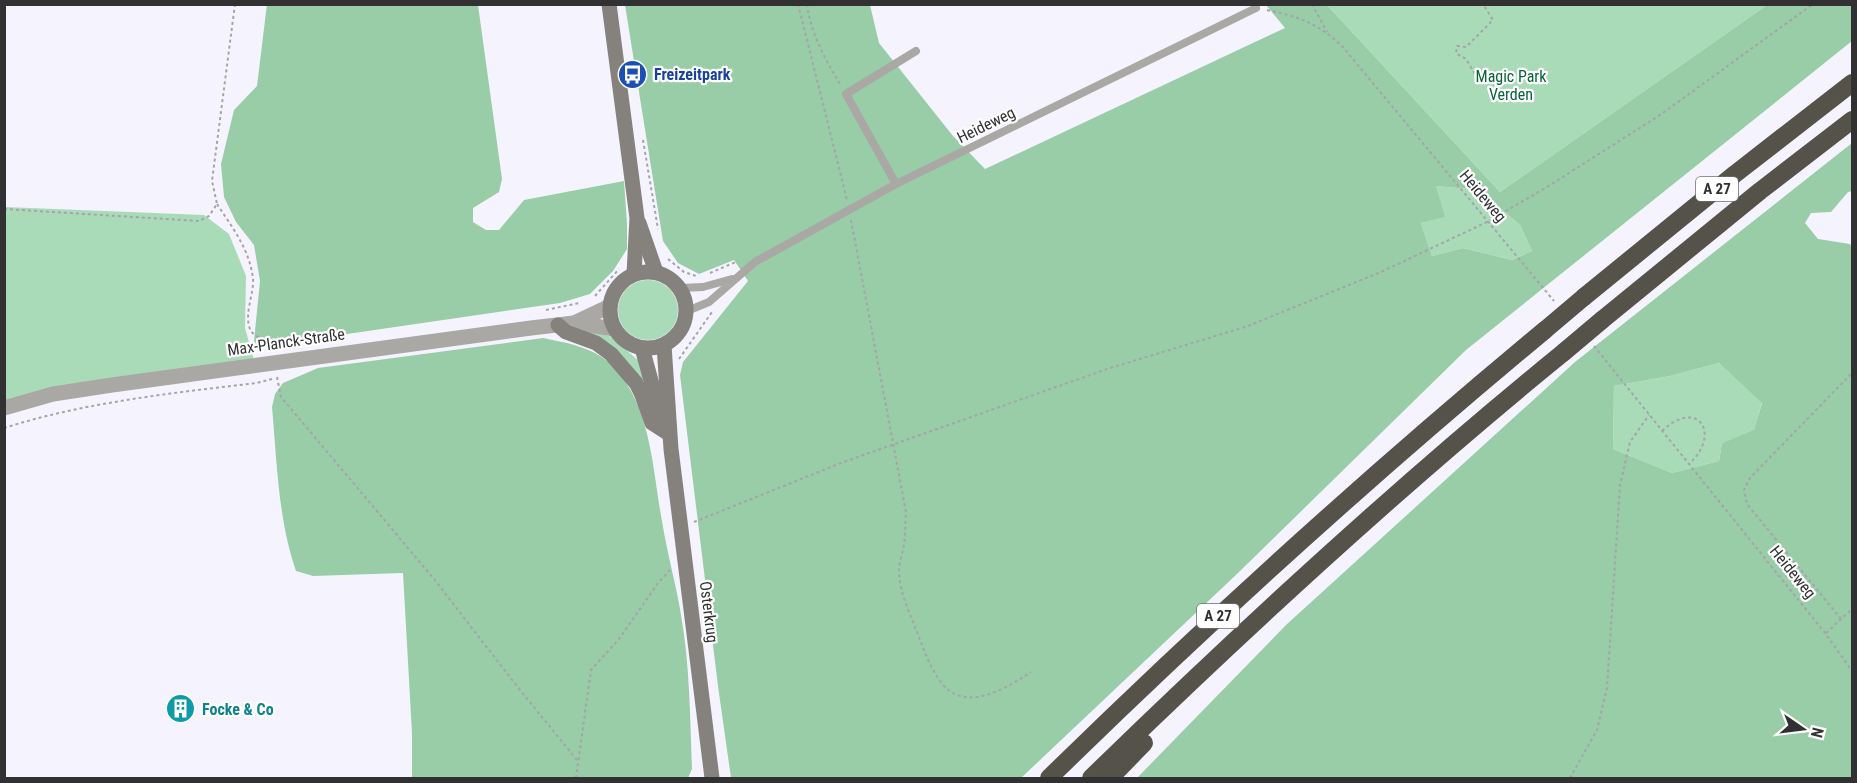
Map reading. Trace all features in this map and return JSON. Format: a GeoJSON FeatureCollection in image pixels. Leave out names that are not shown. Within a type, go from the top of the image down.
{"type":"FeatureCollection","features":[{"type":"Feature","properties":{"kind":"highway","name":"A 27"},"geometry":{"type":"LineString","coordinates":[[1049,778],[1156,673],[1459,401],[1735,174],[1852,84]]}},
{"type":"Feature","properties":{"kind":"highway","name":"A 27"},"geometry":{"type":"LineString","coordinates":[[1091,778],[1282,596],[1479,421],[1760,191],[1852,120]]}},
{"type":"Feature","properties":{"kind":"highway"},"geometry":{"type":"LineString","coordinates":[[1110,778],[1148,739],[1156,715]]}},
{"type":"Feature","properties":{"kind":"main road"},"geometry":{"type":"LineString","coordinates":[[609,4],[638,218],[656,272]]}},
{"type":"Feature","properties":{"kind":"main road"},"geometry":{"type":"LineString","coordinates":[[628,268],[656,272],[671,278],[684,295],[687,311],[684,325],[679,333],[664,345],[642,348],[631,344],[622,338],[611,319],[610,306],[617,287],[624,279],[628,268],[638,218]]}},
{"type":"Feature","properties":{"kind":"main road"},"geometry":{"type":"LineString","coordinates":[[558,325],[566,332],[596,343],[611,354],[636,383],[652,423],[666,432]]}},
{"type":"Feature","properties":{"kind":"main road","name":"Osterkrug"},"geometry":{"type":"LineString","coordinates":[[664,345],[671,449],[712,778]]}},
{"type":"Feature","properties":{"kind":"main road","name":"Osterkrug"},"geometry":{"type":"LineString","coordinates":[[642,348],[671,449]]}},
{"type":"Feature","properties":{"kind":"street","name":"Max-Planck-Straße"},"geometry":{"type":"LineString","coordinates":[[574,323],[610,306]]}},
{"type":"Feature","properties":{"kind":"street","name":"Max-Planck-Straße"},"geometry":{"type":"LineString","coordinates":[[4,408],[53,394],[112,385],[558,325],[574,323],[615,329]]}},
{"type":"Feature","properties":{"kind":"lane","name":"Heideweg"},"geometry":{"type":"LineString","coordinates":[[687,311],[709,302],[755,262],[896,184],[1253,6]]}},
{"type":"Feature","properties":{"kind":"lane"},"geometry":{"type":"LineString","coordinates":[[896,184],[846,94],[916,51]]}},
{"type":"Feature","properties":{"kind":"lane","name":"Heideweg"},"geometry":{"type":"LineString","coordinates":[[680,288],[703,287],[734,278]]}},
{"type":"Feature","properties":{"kind":"path"},"geometry":{"type":"LineString","coordinates":[[235,4],[212,181],[217,204],[243,245],[250,266],[253,280],[250,331],[256,336],[292,347]]}},
{"type":"Feature","properties":{"kind":"path"},"geometry":{"type":"LineString","coordinates":[[807,4],[809,22],[824,57],[846,94]]}},
{"type":"Feature","properties":{"kind":"path"},"geometry":{"type":"LineString","coordinates":[[1312,4],[1327,32]]}},
{"type":"Feature","properties":{"kind":"path"},"geometry":{"type":"LineString","coordinates":[[1478,79],[1466,59],[1456,53],[1456,46],[1466,47],[1493,20],[1483,4]]}},
{"type":"Feature","properties":{"kind":"path"},"geometry":{"type":"LineString","coordinates":[[694,522],[841,463],[1107,369],[1248,326],[1381,272],[1487,222],[1547,187],[1660,115],[1813,4]]}},
{"type":"Feature","properties":{"kind":"path","name":"Heideweg"},"geometry":{"type":"LineString","coordinates":[[1253,6],[1300,17],[1327,32],[1342,46],[1551,298]]}},
{"type":"Feature","properties":{"kind":"path"},"geometry":{"type":"LineString","coordinates":[[642,133],[658,230]]}},
{"type":"Feature","properties":{"kind":"path"},"geometry":{"type":"LineString","coordinates":[[4,209],[199,220],[209,216],[217,204]]}},
{"type":"Feature","properties":{"kind":"path"},"geometry":{"type":"LineString","coordinates":[[663,250],[668,260],[684,272],[699,277]]}},
{"type":"Feature","properties":{"kind":"path"},"geometry":{"type":"LineString","coordinates":[[710,273],[741,259],[755,262]]}},
{"type":"Feature","properties":{"kind":"path"},"geometry":{"type":"LineString","coordinates":[[594,296],[628,268]]}},
{"type":"Feature","properties":{"kind":"path"},"geometry":{"type":"LineString","coordinates":[[539,312],[584,302]]}},
{"type":"Feature","properties":{"kind":"path","name":"Heideweg"},"geometry":{"type":"LineString","coordinates":[[1598,351],[1825,633],[1852,671]]}},
{"type":"Feature","properties":{"kind":"path"},"geometry":{"type":"LineString","coordinates":[[1841,619],[1747,504],[1744,490],[1750,478],[1852,373]]}},
{"type":"Feature","properties":{"kind":"path"},"geometry":{"type":"LineString","coordinates":[[4,428],[98,404],[257,383],[286,375]]}},
{"type":"Feature","properties":{"kind":"path"},"geometry":{"type":"LineString","coordinates":[[277,377],[281,398],[434,579],[578,761]]}},
{"type":"Feature","properties":{"kind":"path"},"geometry":{"type":"LineString","coordinates":[[1570,778],[1597,730],[1607,688],[1620,485],[1630,442],[1649,415]]}},
{"type":"Feature","properties":{"kind":"path"},"geometry":{"type":"LineString","coordinates":[[1662,430],[1681,417],[1693,417],[1701,422],[1705,431],[1704,445],[1698,456],[1689,464]]}},
{"type":"Feature","properties":{"kind":"path"},"geometry":{"type":"LineString","coordinates":[[895,444],[906,512],[899,570],[902,592],[930,664],[945,686],[958,696],[982,696],[1007,688],[1031,672]]}},
{"type":"Feature","properties":{"kind":"path"},"geometry":{"type":"LineString","coordinates":[[576,778],[591,670],[619,639],[658,583],[670,570]]}},
{"type":"Feature","properties":{"kind":"path"},"geometry":{"type":"LineString","coordinates":[[1825,633],[1852,609]]}},
{"type":"Feature","properties":{"kind":"green space"},"geometry":{"type":"Polygon","coordinates":[[[267,4],[478,5],[502,179],[499,192],[473,208],[473,222],[486,230],[499,230],[524,200],[624,181],[627,249],[613,271],[590,294],[560,303],[258,347],[254,341],[260,281],[254,245],[236,222],[224,197],[221,164],[234,110],[257,86],[267,4]]]}},
{"type":"Feature","properties":{"kind":"green space"},"geometry":{"type":"Polygon","coordinates":[[[625,5],[870,5],[879,43],[953,136],[985,169],[1285,28],[1266,5],[1327,5],[1500,192],[1767,5],[1852,5],[1852,41],[1466,350],[1238,573],[1021,778],[731,778],[680,375],[683,362],[748,281],[734,260],[699,274],[678,263],[663,241],[625,5]],[[1436,186],[1445,217],[1421,223],[1432,256],[1463,248],[1512,260],[1532,251],[1520,225],[1479,190],[1436,186]]]}},
{"type":"Feature","properties":{"kind":"green space","name":"Magic Park Verden"},"geometry":{"type":"Polygon","coordinates":[[[1327,5],[1767,5],[1500,192],[1327,5]]]}},
{"type":"Feature","properties":{"kind":"green space"},"geometry":{"type":"Polygon","coordinates":[[[1852,143],[1852,191],[1848,192],[1831,212],[1811,213],[1805,223],[1818,239],[1850,244],[1852,248],[1852,778],[1137,778],[1286,625],[1575,362],[1852,143]],[[1719,363],[1670,376],[1614,386],[1613,449],[1672,473],[1719,461],[1722,443],[1754,430],[1762,403],[1719,363]]]}},
{"type":"Feature","properties":{"kind":"green space"},"geometry":{"type":"Polygon","coordinates":[[[1436,186],[1479,190],[1520,225],[1532,251],[1512,260],[1463,248],[1432,256],[1421,223],[1444,217],[1436,186]]]}},
{"type":"Feature","properties":{"kind":"green space"},"geometry":{"type":"Polygon","coordinates":[[[5,207],[204,215],[229,234],[246,276],[245,328],[254,360],[5,406],[5,207]]]}},
{"type":"Feature","properties":{"kind":"green space"},"geometry":{"type":"Polygon","coordinates":[[[642,280],[654,280],[665,285],[673,293],[678,310],[676,322],[665,335],[654,340],[642,340],[631,335],[623,327],[618,316],[618,304],[623,293],[631,285],[642,280]]]}},
{"type":"Feature","properties":{"kind":"green space"},"geometry":{"type":"Polygon","coordinates":[[[589,332],[610,336],[639,361],[645,374],[643,383],[626,361],[588,334],[589,332]]]}},
{"type":"Feature","properties":{"kind":"green space"},"geometry":{"type":"Polygon","coordinates":[[[543,338],[581,347],[607,361],[627,384],[643,420],[684,634],[692,769],[688,778],[412,778],[412,733],[403,573],[313,576],[296,571],[282,511],[272,407],[275,394],[283,383],[318,368],[543,338]]]}},
{"type":"Feature","properties":{"kind":"green space"},"geometry":{"type":"Polygon","coordinates":[[[1719,363],[1762,402],[1754,431],[1722,443],[1719,461],[1672,473],[1613,449],[1614,386],[1670,376],[1719,363]]]}},
{"type":"Feature","properties":{"kind":"place","name":"Freizeitpark"},"geometry":{"type":"Point","coordinates":[633,74]}},
{"type":"Feature","properties":{"kind":"place","name":"Focke & Co"},"geometry":{"type":"Point","coordinates":[181,709]}}]}
